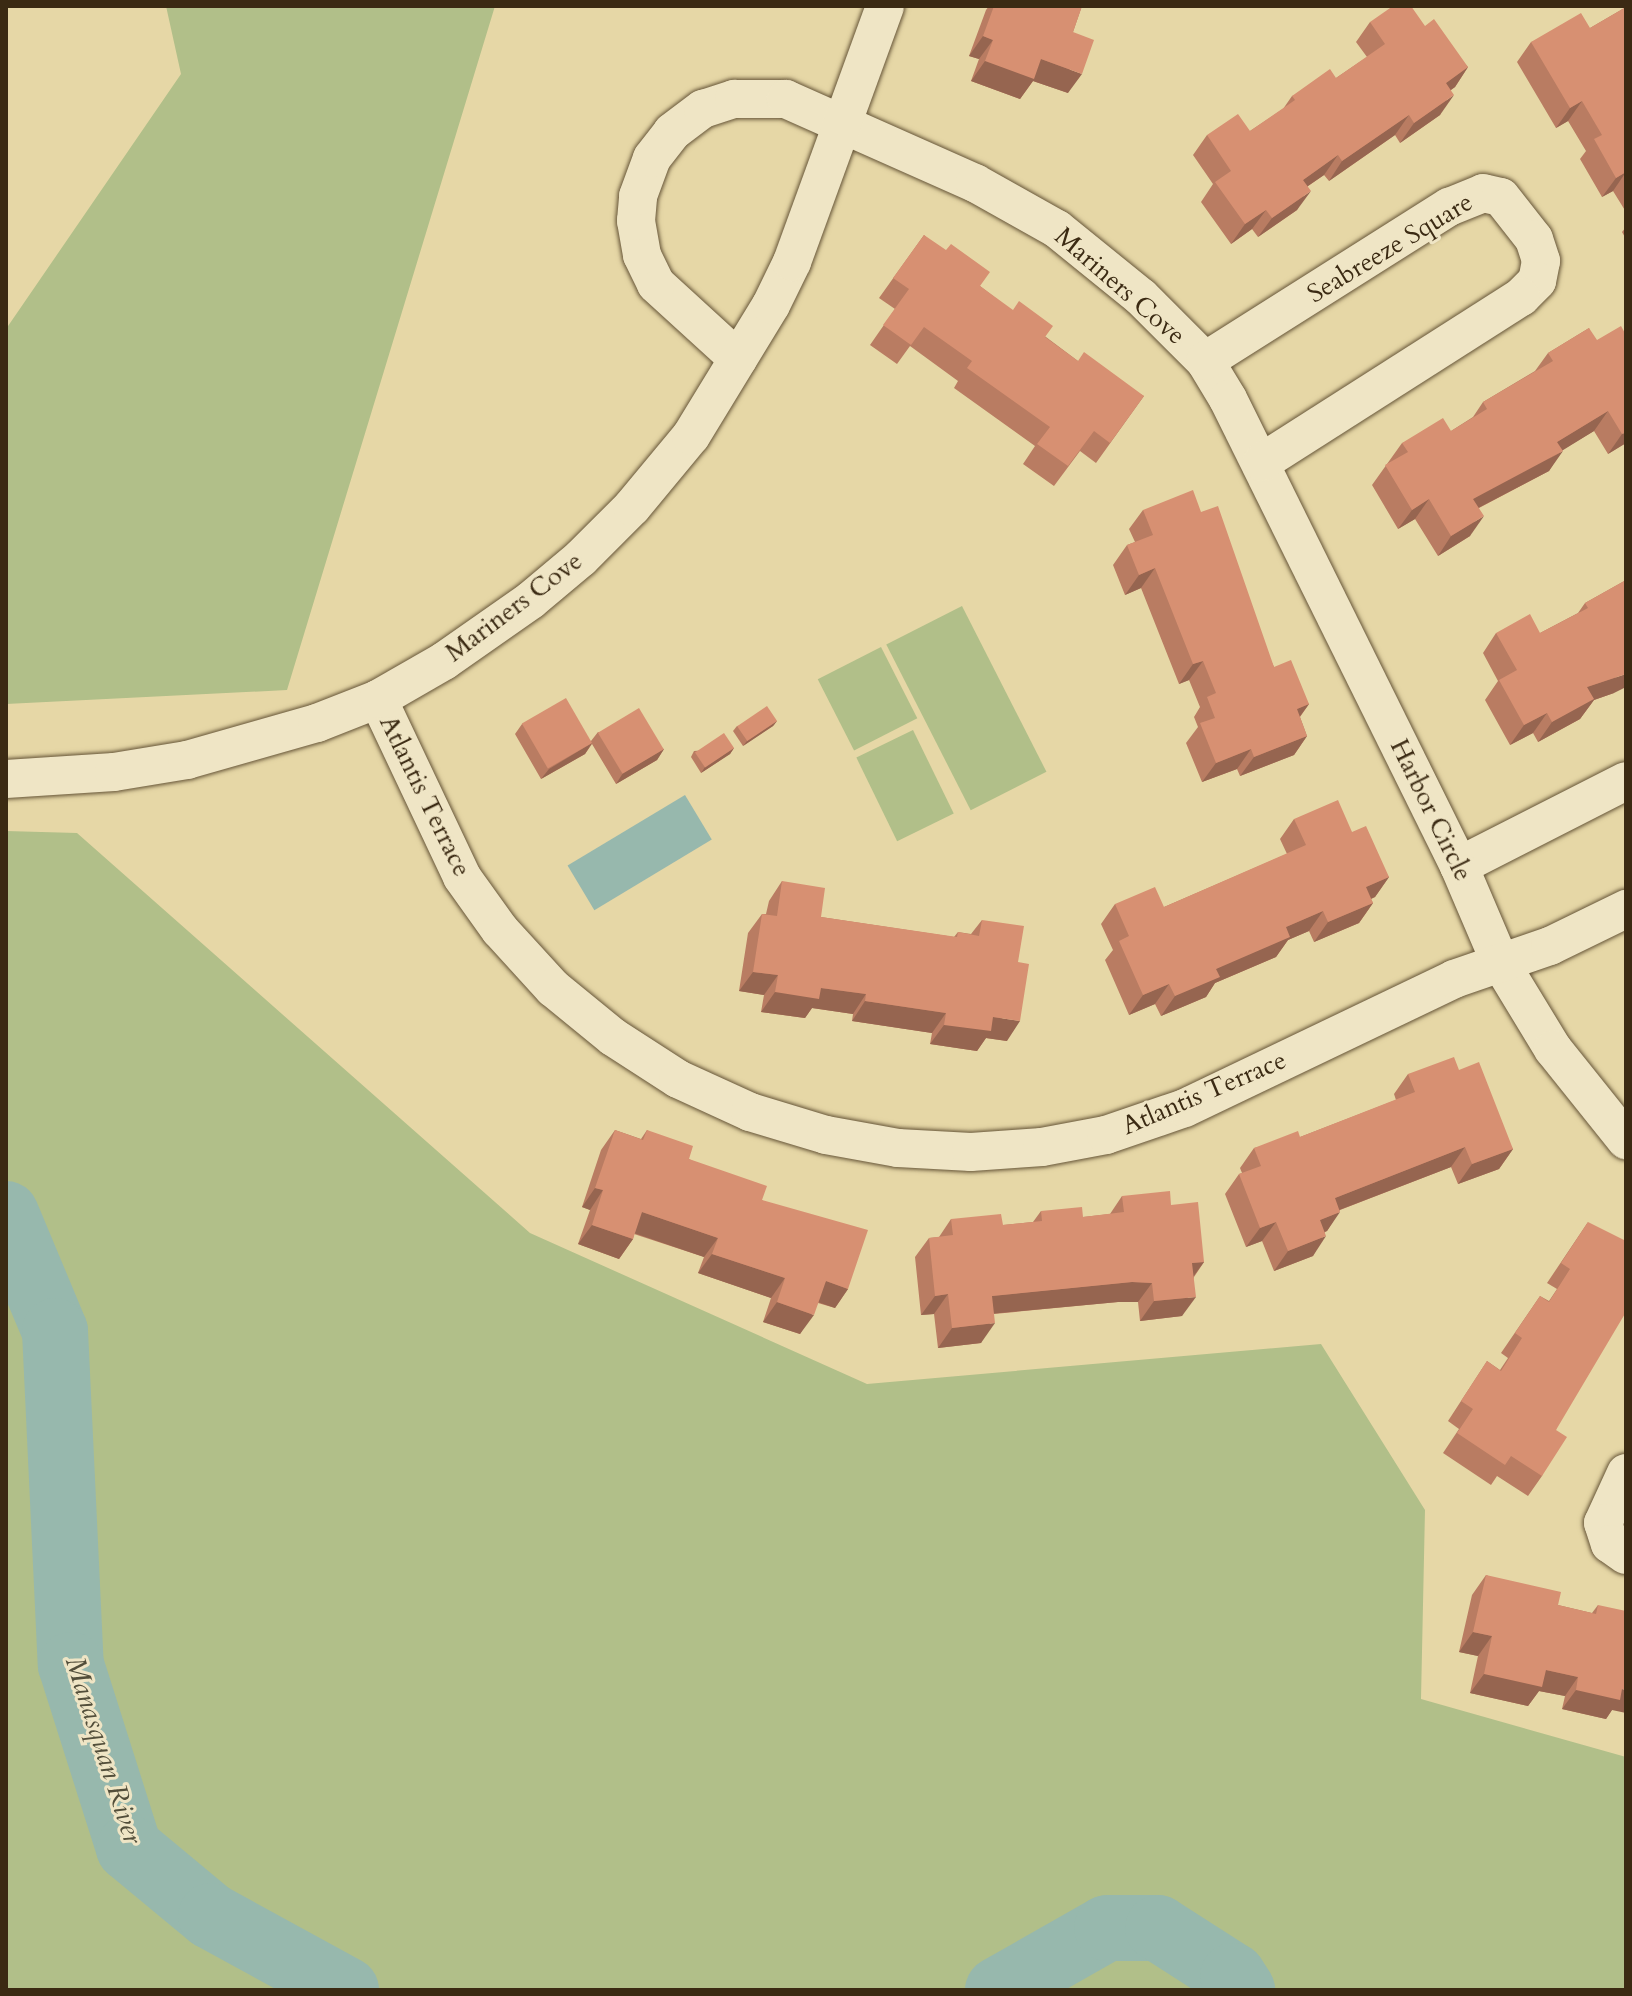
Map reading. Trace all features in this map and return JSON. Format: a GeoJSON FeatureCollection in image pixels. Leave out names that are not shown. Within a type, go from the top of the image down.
{"type":"FeatureCollection","features":[{"type":"Feature","properties":{"kind":"street","name":"Mariners Cove"},"geometry":{"type":"LineString","coordinates":[[6,779],[114,772],[187,760],[258,742],[378,699],[531,600],[581,558],[632,507],[691,436],[792,262],[885,6]]}},
{"type":"Feature","properties":{"kind":"street"},"geometry":{"type":"LineString","coordinates":[[738,359],[680,311],[656,284],[642,255],[636,221],[638,196],[652,158],[672,132],[703,109],[734,99],[786,99],[842,125]]}},
{"type":"Feature","properties":{"kind":"street","name":"Mariners Cove"},"geometry":{"type":"LineString","coordinates":[[842,125],[975,183],[1057,229],[1141,297],[1205,361],[1262,462]]}},
{"type":"Feature","properties":{"kind":"street","name":"Seabreeze Square"},"geometry":{"type":"LineString","coordinates":[[1205,361],[1449,207],[1483,193],[1501,197],[1534,239],[1541,261],[1537,281],[1521,297],[1262,462]]}},
{"type":"Feature","properties":{"kind":"street","name":"Harbor Circle"},"geometry":{"type":"LineString","coordinates":[[1262,462],[1459,866],[1500,962],[1561,1059],[1626,1140]]}},
{"type":"Feature","properties":{"kind":"street","name":"Atlantis Terrace"},"geometry":{"type":"LineString","coordinates":[[378,699],[462,877],[500,930],[553,988],[613,1037],[678,1079],[750,1112],[826,1135],[898,1148],[971,1152],[1042,1147],[1106,1135],[1185,1108],[1454,979],[1550,946],[1626,909]]}},
{"type":"Feature","properties":{"kind":"street"},"geometry":{"type":"LineString","coordinates":[[1459,866],[1626,781]]}},
{"type":"Feature","properties":{"kind":"street"},"geometry":{"type":"LineString","coordinates":[[1626,1473],[1603,1523],[1610,1544],[1626,1555]]}},
{"type":"Feature","properties":{"kind":"green space"},"geometry":{"type":"Polygon","coordinates":[[[166,6],[495,6],[287,690],[6,704],[6,329],[181,74],[166,6]]]}},
{"type":"Feature","properties":{"kind":"green space"},"geometry":{"type":"Polygon","coordinates":[[[962,606],[1046,772],[971,810],[886,645],[962,606]]]}},
{"type":"Feature","properties":{"kind":"green space"},"geometry":{"type":"Polygon","coordinates":[[[881,647],[917,718],[854,751],[818,679],[881,647]]]}},
{"type":"Feature","properties":{"kind":"green space"},"geometry":{"type":"Polygon","coordinates":[[[913,730],[954,814],[897,841],[856,758],[913,730]]]}},
{"type":"Feature","properties":{"kind":"green space"},"geometry":{"type":"Polygon","coordinates":[[[6,831],[77,833],[530,1233],[867,1384],[1321,1344],[1425,1510],[1421,1699],[1626,1757],[1626,1990],[6,1990],[6,831]]]}},
{"type":"Feature","properties":{"kind":"water"},"geometry":{"type":"Polygon","coordinates":[[[685,795],[712,840],[594,910],[568,866],[685,795]]]}},
{"type":"Feature","properties":{"kind":"building"},"geometry":{"type":"Polygon","coordinates":[[[994,6],[1082,6],[1073,32],[1094,40],[1082,74],[1041,59],[1034,79],[985,61],[993,40],[983,36],[994,6]]]}},
{"type":"Feature","properties":{"kind":"building"},"geometry":{"type":"Polygon","coordinates":[[[1393,6],[1411,6],[1425,26],[1434,19],[1468,67],[1446,83],[1454,95],[1414,123],[1409,115],[1342,161],[1338,155],[1303,180],[1311,191],[1272,218],[1266,210],[1245,224],[1215,182],[1231,171],[1207,135],[1238,114],[1250,131],[1295,100],[1292,96],[1330,69],[1336,78],[1385,44],[1370,22],[1393,6]]]}},
{"type":"Feature","properties":{"kind":"building"},"geometry":{"type":"Polygon","coordinates":[[[1626,7],[1626,172],[1616,178],[1594,139],[1602,135],[1582,101],[1570,108],[1531,42],[1581,13],[1590,28],[1626,7]]]}},
{"type":"Feature","properties":{"kind":"building"},"geometry":{"type":"Polygon","coordinates":[[[924,235],[946,250],[951,244],[990,272],[980,286],[1013,310],[1019,301],[1053,326],[1045,337],[1078,361],[1084,352],[1144,396],[1110,443],[1094,431],[1068,466],[1037,444],[1050,427],[967,368],[972,361],[924,327],[911,345],[883,325],[909,289],[893,278],[924,235]]]}},
{"type":"Feature","properties":{"kind":"building"},"geometry":{"type":"Polygon","coordinates":[[[1621,326],[1626,335],[1626,432],[1622,434],[1608,411],[1557,442],[1563,451],[1473,499],[1484,516],[1451,536],[1429,499],[1412,510],[1385,465],[1408,452],[1402,443],[1443,418],[1451,431],[1487,409],[1483,402],[1553,361],[1548,353],[1589,328],[1597,340],[1621,326]]]}},
{"type":"Feature","properties":{"kind":"building"},"geometry":{"type":"Polygon","coordinates":[[[1193,490],[1201,512],[1218,506],[1274,667],[1291,660],[1309,704],[1297,709],[1307,736],[1254,757],[1251,749],[1216,763],[1200,723],[1215,718],[1207,697],[1216,693],[1203,661],[1193,664],[1155,568],[1139,575],[1127,545],[1153,535],[1143,510],[1193,490]]]}},
{"type":"Feature","properties":{"kind":"building"},"geometry":{"type":"Polygon","coordinates":[[[1626,580],[1626,674],[1587,687],[1594,699],[1552,722],[1547,713],[1524,725],[1499,680],[1517,670],[1496,633],[1530,614],[1540,633],[1588,608],[1585,603],[1626,580]]]}},
{"type":"Feature","properties":{"kind":"building"},"geometry":{"type":"Polygon","coordinates":[[[566,698],[592,743],[548,769],[522,724],[566,698]]]}},
{"type":"Feature","properties":{"kind":"building"},"geometry":{"type":"Polygon","coordinates":[[[767,706],[777,721],[747,741],[737,726],[767,706]]]}},
{"type":"Feature","properties":{"kind":"building"},"geometry":{"type":"Polygon","coordinates":[[[639,708],[664,749],[623,774],[598,733],[639,708]]]}},
{"type":"Feature","properties":{"kind":"building"},"geometry":{"type":"Polygon","coordinates":[[[724,733],[734,748],[705,767],[695,753],[724,733]]]}},
{"type":"Feature","properties":{"kind":"building"},"geometry":{"type":"Polygon","coordinates":[[[1338,800],[1352,832],[1366,826],[1389,877],[1366,887],[1373,903],[1328,922],[1323,911],[1286,927],[1290,937],[1216,969],[1220,977],[1175,996],[1169,984],[1143,995],[1119,941],[1129,936],[1115,904],[1155,887],[1164,907],[1306,845],[1294,819],[1338,800]]]}},
{"type":"Feature","properties":{"kind":"building"},"geometry":{"type":"Polygon","coordinates":[[[782,881],[825,888],[821,917],[957,937],[958,932],[979,936],[982,920],[1024,926],[1018,962],[1029,964],[1020,1021],[993,1017],[991,1031],[944,1025],[946,1013],[865,1001],[866,994],[821,988],[819,999],[775,992],[778,975],[753,972],[762,914],[777,916],[782,881]]]}},
{"type":"Feature","properties":{"kind":"building"},"geometry":{"type":"Polygon","coordinates":[[[1454,1057],[1459,1070],[1479,1062],[1513,1149],[1472,1164],[1465,1147],[1335,1198],[1340,1212],[1320,1220],[1326,1236],[1288,1251],[1276,1222],[1260,1228],[1239,1174],[1261,1166],[1254,1148],[1298,1131],[1300,1137],[1415,1092],[1408,1074],[1454,1057]]]}},
{"type":"Feature","properties":{"kind":"building"},"geometry":{"type":"Polygon","coordinates":[[[615,1130],[643,1140],[647,1130],[693,1146],[689,1159],[767,1186],[762,1200],[868,1230],[848,1289],[826,1281],[814,1315],[777,1302],[785,1278],[712,1254],[718,1238],[642,1212],[633,1239],[592,1225],[603,1190],[595,1188],[615,1130]]]}},
{"type":"Feature","properties":{"kind":"building"},"geometry":{"type":"Polygon","coordinates":[[[1170,1191],[1171,1205],[1198,1202],[1204,1262],[1192,1263],[1196,1297],[1154,1301],[1152,1283],[1132,1282],[992,1296],[995,1323],[952,1328],[948,1294],[935,1296],[929,1238],[953,1235],[951,1219],[1001,1214],[1003,1225],[1042,1221],[1041,1211],[1082,1207],[1083,1217],[1124,1212],[1122,1196],[1170,1191]]]}},
{"type":"Feature","properties":{"kind":"building"},"geometry":{"type":"Polygon","coordinates":[[[1588,1222],[1626,1241],[1626,1312],[1556,1430],[1567,1437],[1542,1476],[1511,1456],[1505,1465],[1457,1433],[1473,1409],[1461,1401],[1487,1361],[1501,1371],[1522,1338],[1515,1333],[1540,1296],[1549,1302],[1570,1269],[1561,1263],[1588,1222]]]}},
{"type":"Feature","properties":{"kind":"building"},"geometry":{"type":"Polygon","coordinates":[[[1486,1575],[1561,1592],[1558,1605],[1596,1614],[1598,1605],[1626,1611],[1626,1690],[1622,1689],[1620,1700],[1576,1690],[1578,1677],[1546,1670],[1542,1687],[1484,1674],[1492,1636],[1473,1632],[1486,1575]]]}},
{"type":"Feature","properties":{"kind":"waterway","name":"Manasquan River"},"geometry":{"type":"LineString","coordinates":[[6,1214],[55,1331],[71,1665],[129,1848],[211,1916],[346,1990]]}},
{"type":"Feature","properties":{"kind":"waterway","name":"Manasquan River"},"geometry":{"type":"LineString","coordinates":[[998,1990],[1107,1928],[1158,1928],[1233,1976],[1242,1990]]}}]}
